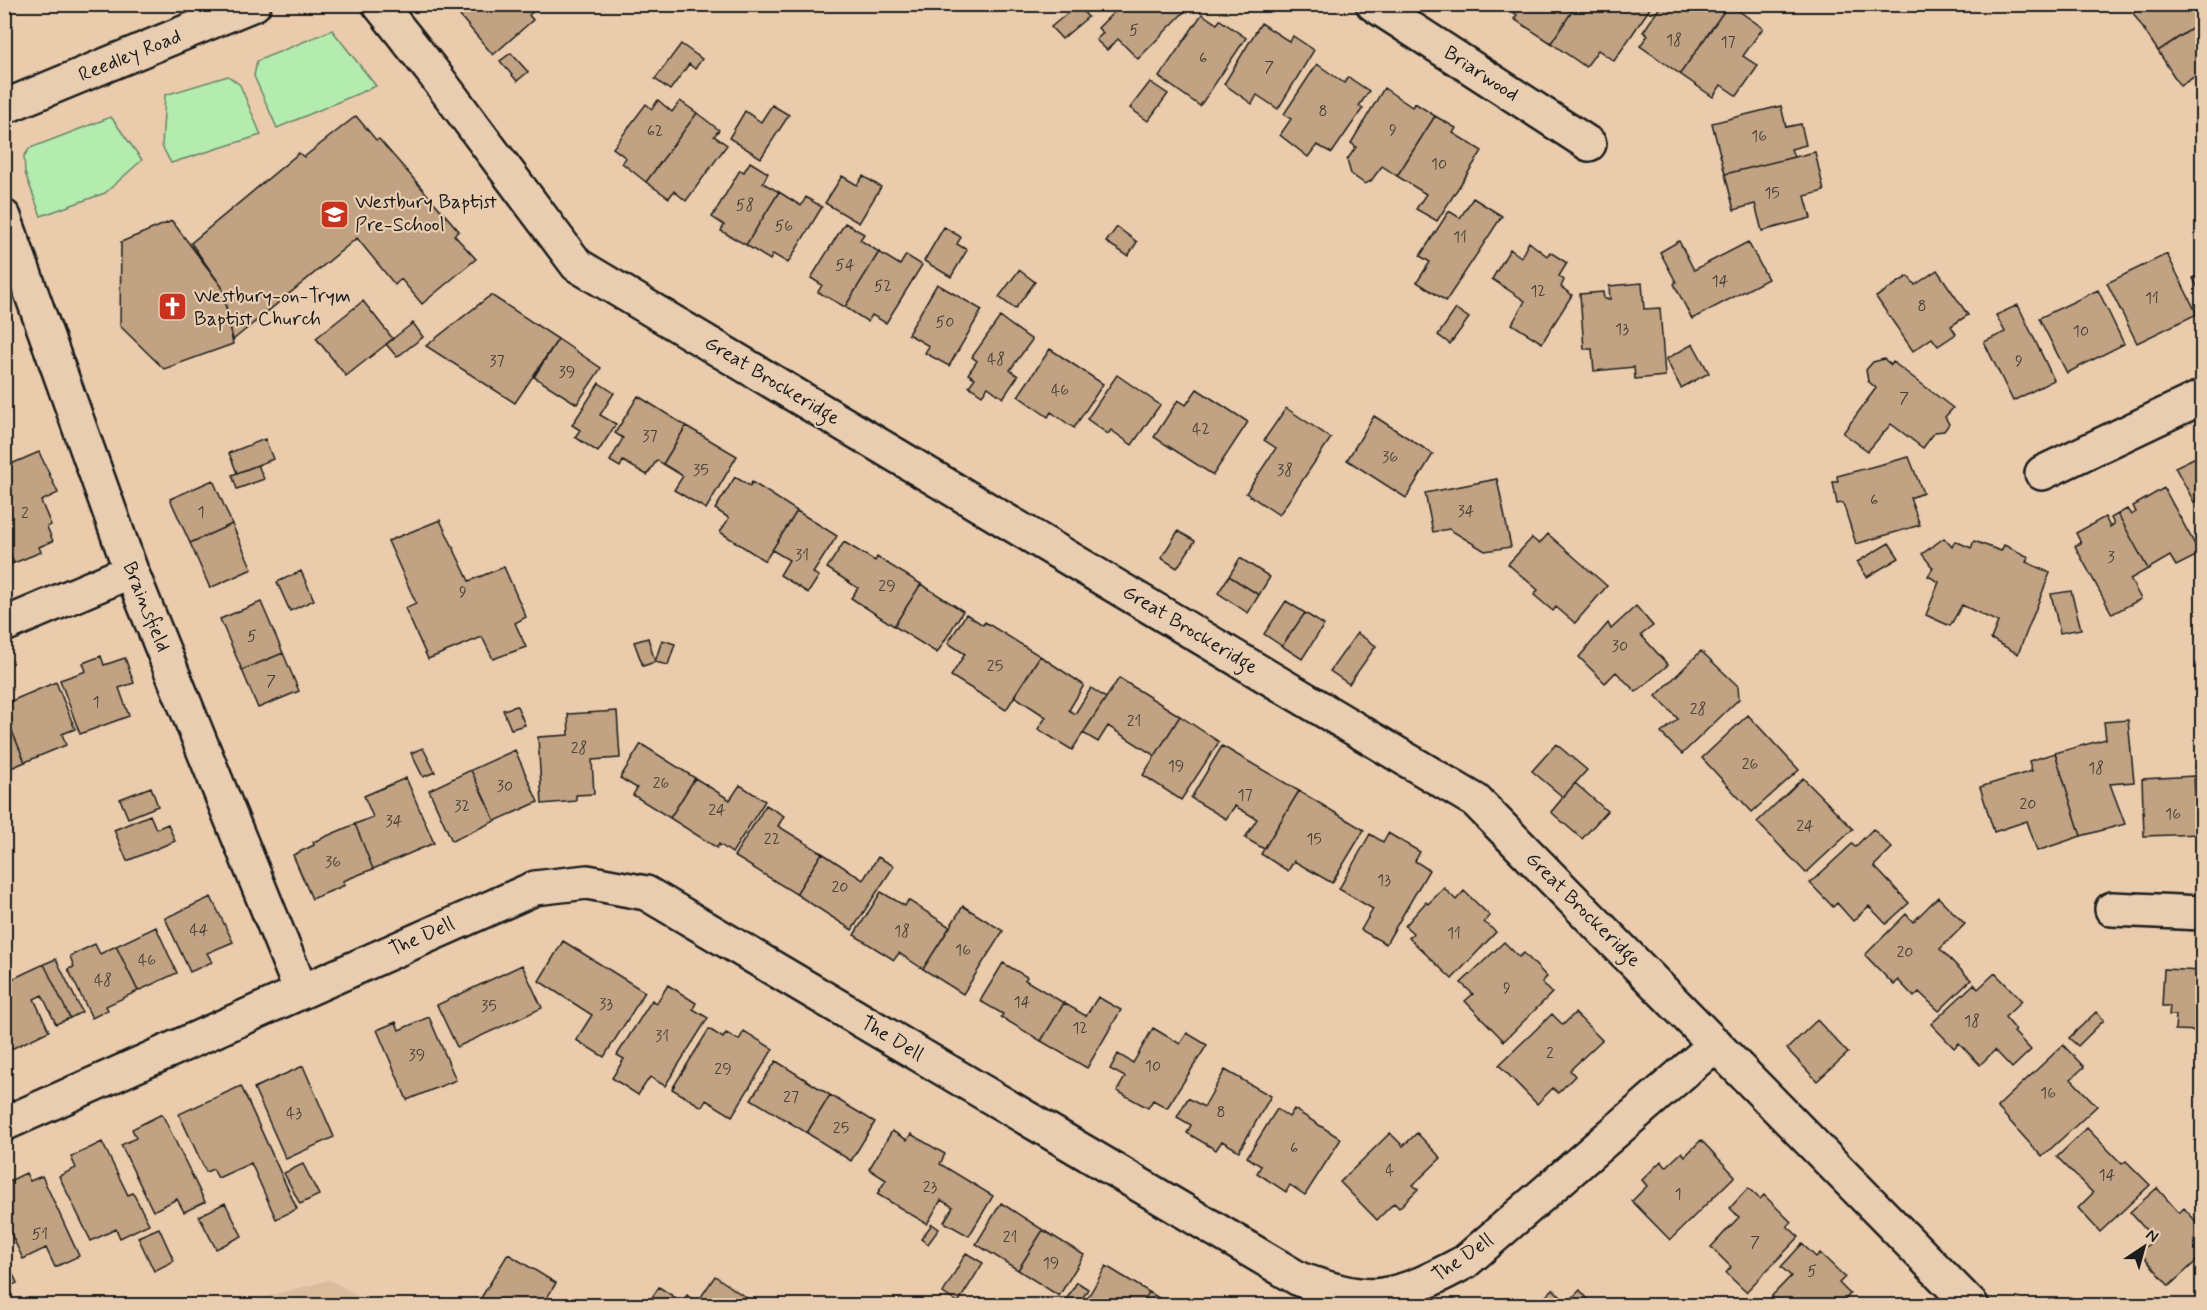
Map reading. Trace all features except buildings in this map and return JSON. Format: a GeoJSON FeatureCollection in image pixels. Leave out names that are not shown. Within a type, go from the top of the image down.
{"type":"FeatureCollection","features":[{"type":"Feature","properties":{"kind":"street","name":"Reedley Road"},"geometry":{"type":"LineString","coordinates":[[4,107],[255,4]]}},
{"type":"Feature","properties":{"kind":"street","name":"Great Brockeridge"},"geometry":{"type":"LineString","coordinates":[[379,4],[577,265],[1476,801],[1972,1305]]}},
{"type":"Feature","properties":{"kind":"street","name":"Briarwood"},"geometry":{"type":"LineString","coordinates":[[1373,4],[1588,144]]}},
{"type":"Feature","properties":{"kind":"street","name":"Brainsfield"},"geometry":{"type":"LineString","coordinates":[[4,217],[131,572],[301,991]]}},
{"type":"Feature","properties":{"kind":"street"},"geometry":{"type":"LineString","coordinates":[[2042,473],[2202,397]]}},
{"type":"Feature","properties":{"kind":"street"},"geometry":{"type":"LineString","coordinates":[[4,625],[131,572]]}},
{"type":"Feature","properties":{"kind":"street","name":"The Dell"},"geometry":{"type":"LineString","coordinates":[[4,1124],[535,888],[587,882],[646,893],[1299,1279],[1342,1292],[1380,1296],[1426,1283],[1465,1262],[1716,1044]]}},
{"type":"Feature","properties":{"kind":"street"},"geometry":{"type":"LineString","coordinates":[[2112,909],[2202,914]]}},
{"type":"Feature","properties":{"kind":"shaded area"},"geometry":{"type":"Polygon","coordinates":[[[330,1280],[374,1305],[242,1305],[261,1298],[330,1280]]]}},
{"type":"Feature","properties":{"kind":"green space"},"geometry":{"type":"Polygon","coordinates":[[[332,30],[376,86],[277,128],[254,76],[257,61],[332,30]]]}},
{"type":"Feature","properties":{"kind":"green space"},"geometry":{"type":"Polygon","coordinates":[[[228,76],[240,85],[261,135],[171,163],[162,146],[165,95],[228,76]]]}},
{"type":"Feature","properties":{"kind":"green space"},"geometry":{"type":"Polygon","coordinates":[[[111,117],[142,160],[105,193],[41,216],[25,173],[24,156],[30,148],[111,117]]]}},
{"type":"Feature","properties":{"kind":"place","name":"Westbury Baptist Pre-School"},"geometry":{"type":"Point","coordinates":[334,214]}},
{"type":"Feature","properties":{"kind":"place","name":"Westbury-on-Trym Baptist Church"},"geometry":{"type":"Point","coordinates":[173,307]}}]}
